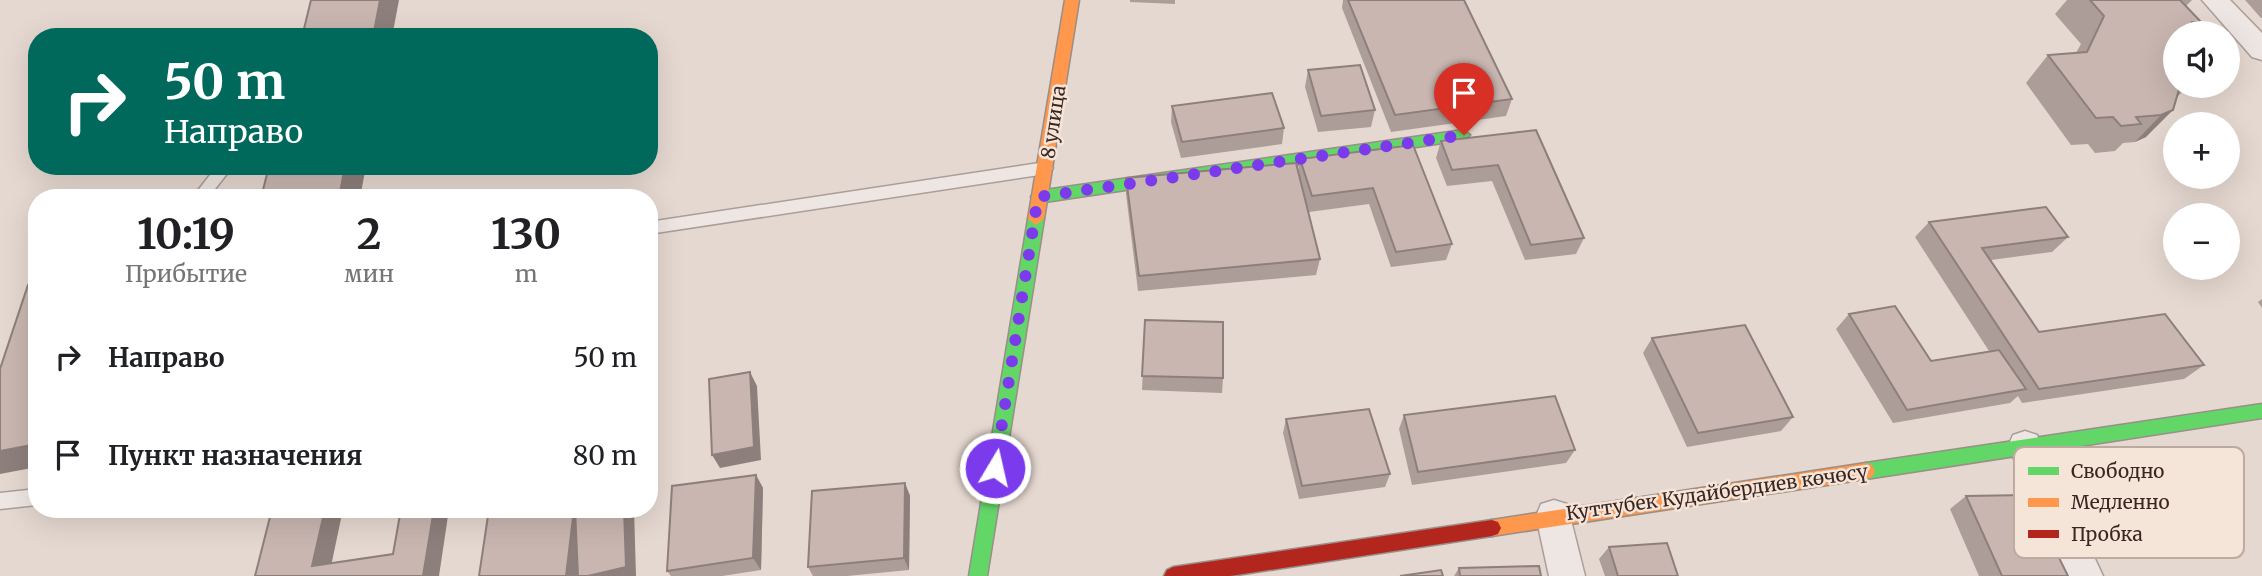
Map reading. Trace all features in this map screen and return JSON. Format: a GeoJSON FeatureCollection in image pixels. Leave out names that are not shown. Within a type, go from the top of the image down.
{"type":"FeatureCollection","features":[{"type":"Feature","properties":{"kind":"street","name":"8 улица"},"geometry":{"type":"LineString","coordinates":[[978,576],[1072,0]]}},
{"type":"Feature","properties":{"kind":"street"},"geometry":{"type":"LineString","coordinates":[[2215,0],[2262,50]]}},
{"type":"Feature","properties":{"kind":"street"},"geometry":{"type":"LineString","coordinates":[[1038,197],[1464,135]]}},
{"type":"Feature","properties":{"kind":"street","name":"Куттубек Кудайбердиев көчөсү"},"geometry":{"type":"LineString","coordinates":[[2018,447],[2262,411]]}},
{"type":"Feature","properties":{"kind":"street","name":"Куттубек Кудайбердиев көчөсү"},"geometry":{"type":"LineString","coordinates":[[1173,576],[2014,448]]}},
{"type":"Feature","properties":{"kind":"street"},"geometry":{"type":"LineString","coordinates":[[1554,516],[1567,576]]}},
{"type":"Feature","properties":{"kind":"street"},"geometry":{"type":"LineString","coordinates":[[2077,558],[2085,576]]}},
{"type":"Feature","properties":{"kind":"lane"},"geometry":{"type":"LineString","coordinates":[[658,227],[1046,168]]}},
{"type":"Feature","properties":{"kind":"lane"},"geometry":{"type":"LineString","coordinates":[[207,189],[219,175]]}},
{"type":"Feature","properties":{"kind":"lane"},"geometry":{"type":"LineString","coordinates":[[0,501],[28,498]]}},
{"type":"Feature","properties":{"kind":"building"},"geometry":{"type":"Polygon","coordinates":[[[311,0],[380,0],[375,28],[304,28],[311,0]]]}},
{"type":"Feature","properties":{"kind":"building"},"geometry":{"type":"Polygon","coordinates":[[[1348,0],[1464,0],[1512,99],[1395,115],[1348,0]]]}},
{"type":"Feature","properties":{"kind":"building"},"geometry":{"type":"Polygon","coordinates":[[[2090,0],[2180,0],[2200,21],[2163,21],[2163,98],[2176,98],[2173,110],[2161,115],[2136,117],[2141,124],[2121,126],[2113,117],[2096,118],[2048,55],[2087,52],[2104,16],[2090,0]]]}},
{"type":"Feature","properties":{"kind":"building"},"geometry":{"type":"Polygon","coordinates":[[[1360,65],[1375,110],[1321,116],[1308,70],[1360,65]]]}},
{"type":"Feature","properties":{"kind":"building"},"geometry":{"type":"Polygon","coordinates":[[[1272,93],[1284,128],[1182,142],[1172,106],[1272,93]]]}},
{"type":"Feature","properties":{"kind":"building"},"geometry":{"type":"Polygon","coordinates":[[[1536,130],[1584,238],[1531,245],[1498,165],[1452,170],[1441,141],[1536,130]]]}},
{"type":"Feature","properties":{"kind":"building"},"geometry":{"type":"Polygon","coordinates":[[[1413,145],[1452,244],[1396,252],[1373,188],[1312,196],[1300,159],[1413,145]]]}},
{"type":"Feature","properties":{"kind":"building"},"geometry":{"type":"Polygon","coordinates":[[[1296,163],[1320,259],[1139,276],[1126,178],[1296,163]]]}},
{"type":"Feature","properties":{"kind":"building"},"geometry":{"type":"Polygon","coordinates":[[[267,175],[343,175],[341,189],[263,189],[267,175]]]}},
{"type":"Feature","properties":{"kind":"building"},"geometry":{"type":"Polygon","coordinates":[[[2046,207],[2068,237],[1982,248],[2039,332],[2165,314],[2204,365],[2039,389],[1929,222],[2046,207]]]}},
{"type":"Feature","properties":{"kind":"building"},"geometry":{"type":"Polygon","coordinates":[[[28,285],[28,446],[0,451],[0,369],[28,285]]]}},
{"type":"Feature","properties":{"kind":"building"},"geometry":{"type":"Polygon","coordinates":[[[1895,306],[1931,361],[1999,350],[2026,389],[1907,410],[1849,314],[1895,306]]]}},
{"type":"Feature","properties":{"kind":"building"},"geometry":{"type":"Polygon","coordinates":[[[1145,320],[1223,322],[1223,378],[1142,376],[1145,320]]]}},
{"type":"Feature","properties":{"kind":"building"},"geometry":{"type":"Polygon","coordinates":[[[1745,325],[1793,417],[1698,433],[1652,338],[1745,325]]]}},
{"type":"Feature","properties":{"kind":"building"},"geometry":{"type":"Polygon","coordinates":[[[750,372],[754,447],[712,455],[709,379],[750,372]]]}},
{"type":"Feature","properties":{"kind":"building"},"geometry":{"type":"Polygon","coordinates":[[[1555,396],[1575,450],[1418,472],[1404,415],[1555,396]]]}},
{"type":"Feature","properties":{"kind":"building"},"geometry":{"type":"Polygon","coordinates":[[[1369,409],[1390,474],[1302,486],[1286,419],[1369,409]]]}},
{"type":"Feature","properties":{"kind":"building"},"geometry":{"type":"Polygon","coordinates":[[[756,475],[753,558],[667,571],[672,486],[756,475]]]}},
{"type":"Feature","properties":{"kind":"building"},"geometry":{"type":"Polygon","coordinates":[[[905,483],[904,558],[808,567],[812,491],[905,483]]]}},
{"type":"Feature","properties":{"kind":"building"},"geometry":{"type":"Polygon","coordinates":[[[2014,495],[2014,558],[2059,558],[2068,576],[2002,576],[1966,496],[2014,495]]]}},
{"type":"Feature","properties":{"kind":"building"},"geometry":{"type":"Polygon","coordinates":[[[270,518],[323,518],[312,566],[393,554],[399,518],[433,518],[423,576],[255,576],[270,518]]]}},
{"type":"Feature","properties":{"kind":"building"},"geometry":{"type":"Polygon","coordinates":[[[488,518],[573,518],[566,576],[479,576],[488,518]]]}},
{"type":"Feature","properties":{"kind":"building"},"geometry":{"type":"Polygon","coordinates":[[[575,518],[624,518],[626,567],[578,576],[575,518]]]}},
{"type":"Feature","properties":{"kind":"building"},"geometry":{"type":"Polygon","coordinates":[[[1667,543],[1678,576],[1618,576],[1609,547],[1667,543]]]}},
{"type":"Feature","properties":{"kind":"building"},"geometry":{"type":"Polygon","coordinates":[[[1539,566],[1541,576],[1460,576],[1459,568],[1539,566]]]}},
{"type":"Feature","properties":{"kind":"building"},"geometry":{"type":"Polygon","coordinates":[[[1441,570],[1443,576],[1400,576],[1441,570]]]}},
{"type":"Feature","properties":{"kind":"traffic: fast"},"geometry":{"type":"LineString","coordinates":[[1038,197],[1463,135]]}},
{"type":"Feature","properties":{"kind":"traffic: fast"},"geometry":{"type":"LineString","coordinates":[[978,576],[1036,219]]}},
{"type":"Feature","properties":{"kind":"traffic: fast"},"geometry":{"type":"LineString","coordinates":[[2024,447],[2262,411]]}},
{"type":"Feature","properties":{"kind":"traffic: fast"},"geometry":{"type":"LineString","coordinates":[[1866,471],[2014,449]]}},
{"type":"Feature","properties":{"kind":"traffic: slow"},"geometry":{"type":"LineString","coordinates":[[1036,219],[1072,0]]}},
{"type":"Feature","properties":{"kind":"traffic: slow"},"geometry":{"type":"LineString","coordinates":[[1492,528],[1866,471]]}},
{"type":"Feature","properties":{"kind":"traffic: jam"},"geometry":{"type":"LineString","coordinates":[[1173,576],[1492,528]]}},
{"type":"Feature","properties":{"kind":"route"},"geometry":{"type":"LineString","coordinates":[[995,468],[1038,197],[1464,135]]}}]}
